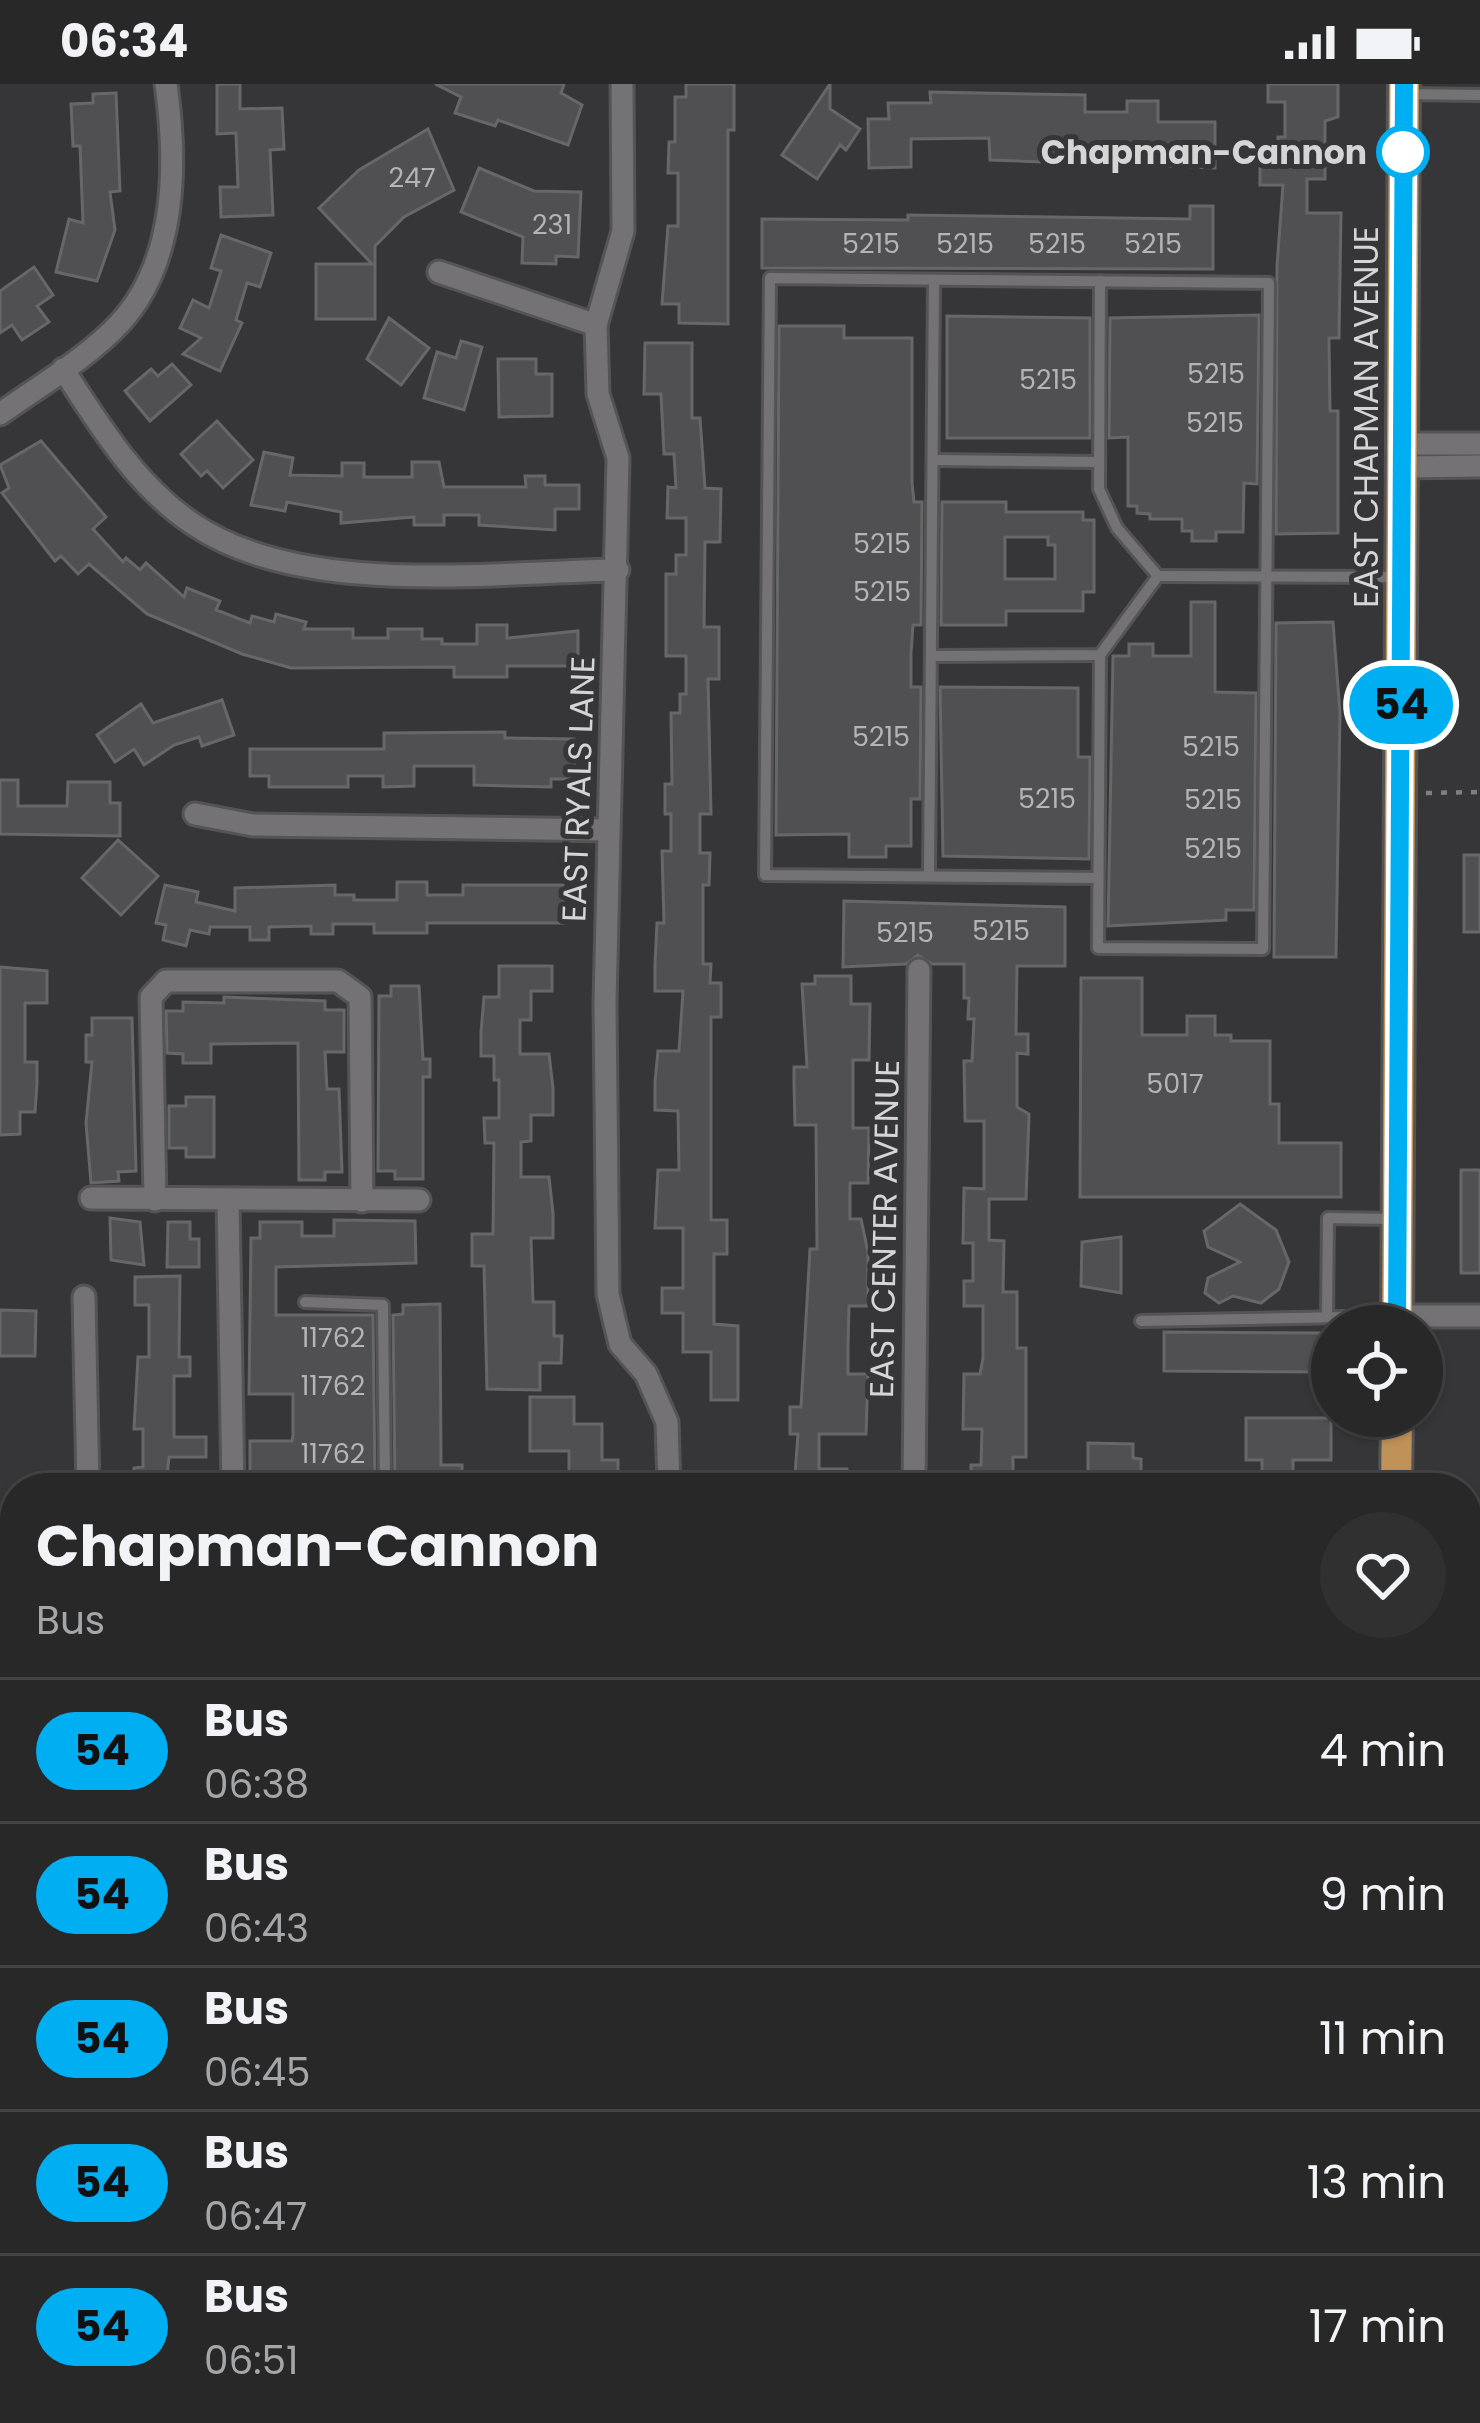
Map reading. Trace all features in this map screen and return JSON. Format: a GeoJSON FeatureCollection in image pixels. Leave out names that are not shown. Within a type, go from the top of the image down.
{"type":"FeatureCollection","features":[{"type":"Feature","properties":{"kind":"main road","name":"EAST CHAPMAN AVENUE"},"geometry":{"type":"LineString","coordinates":[[1397,1305],[1404,89]]}},
{"type":"Feature","properties":{"kind":"main road"},"geometry":{"type":"LineString","coordinates":[[1396,1437],[1396,1473]]}},
{"type":"Feature","properties":{"kind":"street"},"geometry":{"type":"LineString","coordinates":[[0,414],[119,324],[144,289],[163,243],[171,192],[166,84]]}},
{"type":"Feature","properties":{"kind":"street","name":"EAST RYALS LANE"},"geometry":{"type":"LineString","coordinates":[[622,84],[623,231],[596,325],[598,394],[618,458],[608,830],[608,1294],[620,1343],[646,1374],[667,1422],[669,1473]]}},
{"type":"Feature","properties":{"kind":"street"},"geometry":{"type":"LineString","coordinates":[[439,272],[596,325]]}},
{"type":"Feature","properties":{"kind":"street"},"geometry":{"type":"LineString","coordinates":[[63,369],[105,435],[152,488],[194,525],[264,556],[366,573],[618,570]]}},
{"type":"Feature","properties":{"kind":"street"},"geometry":{"type":"LineString","coordinates":[[1402,456],[1480,444]]}},
{"type":"Feature","properties":{"kind":"street"},"geometry":{"type":"LineString","coordinates":[[1402,456],[1480,466]]}},
{"type":"Feature","properties":{"kind":"street"},"geometry":{"type":"LineString","coordinates":[[195,814],[253,825],[608,830]]}},
{"type":"Feature","properties":{"kind":"street","name":"EAST CENTER AVENUE"},"geometry":{"type":"LineString","coordinates":[[914,1473],[919,970]]}},
{"type":"Feature","properties":{"kind":"street"},"geometry":{"type":"LineString","coordinates":[[155,1200],[151,997],[166,981],[338,981],[360,997],[362,1201]]}},
{"type":"Feature","properties":{"kind":"street"},"geometry":{"type":"LineString","coordinates":[[91,1198],[419,1200]]}},
{"type":"Feature","properties":{"kind":"street"},"geometry":{"type":"LineString","coordinates":[[228,1202],[233,1473]]}},
{"type":"Feature","properties":{"kind":"street"},"geometry":{"type":"LineString","coordinates":[[84,1297],[88,1473]]}},
{"type":"Feature","properties":{"kind":"street"},"geometry":{"type":"LineString","coordinates":[[1443,1318],[1480,1316]]}},
{"type":"Feature","properties":{"kind":"lane"},"geometry":{"type":"LineString","coordinates":[[1404,89],[1480,95]]}},
{"type":"Feature","properties":{"kind":"lane"},"geometry":{"type":"LineString","coordinates":[[1098,878],[764,875],[770,278],[1269,283],[1263,949],[1098,947],[1100,655],[1158,576]]}},
{"type":"Feature","properties":{"kind":"lane"},"geometry":{"type":"LineString","coordinates":[[929,877],[934,280]]}},
{"type":"Feature","properties":{"kind":"lane"},"geometry":{"type":"LineString","coordinates":[[1100,281],[1100,489],[1117,527],[1158,576]]}},
{"type":"Feature","properties":{"kind":"lane"},"geometry":{"type":"LineString","coordinates":[[933,460],[1098,462]]}},
{"type":"Feature","properties":{"kind":"lane"},"geometry":{"type":"LineString","coordinates":[[1158,576],[1401,577]]}},
{"type":"Feature","properties":{"kind":"lane"},"geometry":{"type":"LineString","coordinates":[[931,656],[1100,655]]}},
{"type":"Feature","properties":{"kind":"lane"},"geometry":{"type":"LineString","coordinates":[[1327,1305],[1328,1218],[1398,1219]]}},
{"type":"Feature","properties":{"kind":"lane"},"geometry":{"type":"LineString","coordinates":[[305,1302],[383,1305],[385,1473]]}},
{"type":"Feature","properties":{"kind":"lane"},"geometry":{"type":"LineString","coordinates":[[1141,1321],[1311,1316]]}},
{"type":"Feature","properties":{"kind":"path"},"geometry":{"type":"LineString","coordinates":[[1400,794],[1480,792]]}},
{"type":"Feature","properties":{"kind":"building"},"geometry":{"type":"Polygon","coordinates":[[[217,84],[240,84],[240,109],[282,108],[284,149],[270,150],[273,215],[221,217],[220,187],[238,187],[236,133],[217,134],[217,84]]]}},
{"type":"Feature","properties":{"kind":"building"},"geometry":{"type":"Polygon","coordinates":[[[435,84],[564,84],[561,93],[582,105],[568,145],[498,120],[495,126],[455,113],[461,97],[435,84]]]}},
{"type":"Feature","properties":{"kind":"building"},"geometry":{"type":"Polygon","coordinates":[[[686,84],[734,84],[734,130],[728,130],[728,324],[679,323],[679,304],[662,304],[668,226],[678,226],[678,173],[668,173],[669,142],[675,142],[675,97],[686,97],[686,84]]]}},
{"type":"Feature","properties":{"kind":"building"},"geometry":{"type":"Polygon","coordinates":[[[830,84],[830,109],[860,129],[846,150],[840,145],[817,179],[782,155],[830,84]]]}},
{"type":"Feature","properties":{"kind":"building"},"geometry":{"type":"Polygon","coordinates":[[[1268,84],[1338,84],[1338,117],[1325,121],[1325,179],[1307,179],[1307,213],[1341,213],[1339,338],[1329,338],[1330,411],[1338,411],[1338,533],[1276,534],[1277,266],[1283,185],[1260,185],[1260,154],[1278,154],[1278,137],[1285,137],[1285,102],[1268,102],[1268,84]]]}},
{"type":"Feature","properties":{"kind":"building"},"geometry":{"type":"Polygon","coordinates":[[[930,92],[1085,95],[1085,112],[1127,112],[1127,101],[1158,101],[1158,122],[1215,122],[1215,168],[990,160],[989,138],[911,139],[911,167],[869,168],[868,119],[889,119],[888,103],[931,103],[930,92]]]}},
{"type":"Feature","properties":{"kind":"building"},"geometry":{"type":"Polygon","coordinates":[[[116,93],[120,191],[110,192],[115,230],[97,281],[56,272],[69,219],[83,223],[80,146],[73,146],[71,104],[93,103],[93,94],[116,93]]]}},
{"type":"Feature","properties":{"kind":"building"},"geometry":{"type":"Polygon","coordinates":[[[428,129],[454,190],[404,217],[375,246],[375,319],[316,319],[316,264],[372,264],[319,208],[359,170],[428,129]]]}},
{"type":"Feature","properties":{"kind":"building"},"geometry":{"type":"Polygon","coordinates":[[[479,168],[534,191],[581,192],[578,257],[556,256],[556,264],[522,263],[523,237],[461,212],[479,168]]]}},
{"type":"Feature","properties":{"kind":"building"},"geometry":{"type":"Polygon","coordinates":[[[1190,206],[1213,206],[1213,269],[762,268],[762,219],[908,220],[908,215],[1190,219],[1190,206]]]}},
{"type":"Feature","properties":{"kind":"building"},"geometry":{"type":"Polygon","coordinates":[[[221,235],[271,253],[260,287],[247,283],[236,320],[242,323],[220,371],[183,354],[201,338],[180,328],[193,300],[209,308],[221,271],[211,268],[221,235]]]}},
{"type":"Feature","properties":{"kind":"building"},"geometry":{"type":"Polygon","coordinates":[[[34,267],[53,295],[37,306],[49,322],[22,340],[12,325],[0,333],[0,291],[34,267]]]}},
{"type":"Feature","properties":{"kind":"building"},"geometry":{"type":"Polygon","coordinates":[[[1259,315],[1257,484],[1244,483],[1243,532],[1216,532],[1216,541],[1192,541],[1192,531],[1182,531],[1182,519],[1150,519],[1150,514],[1137,513],[1137,506],[1128,506],[1128,437],[1109,438],[1110,318],[1259,315]]]}},
{"type":"Feature","properties":{"kind":"building"},"geometry":{"type":"Polygon","coordinates":[[[947,316],[1090,318],[1090,438],[947,438],[947,316]]]}},
{"type":"Feature","properties":{"kind":"building"},"geometry":{"type":"Polygon","coordinates":[[[389,318],[429,348],[401,385],[367,359],[389,318]]]}},
{"type":"Feature","properties":{"kind":"building"},"geometry":{"type":"Polygon","coordinates":[[[779,326],[844,326],[844,338],[912,338],[912,483],[914,502],[922,502],[921,625],[913,625],[911,653],[911,687],[921,687],[920,799],[911,799],[911,846],[886,846],[886,857],[849,857],[849,834],[776,835],[779,326]]]}},
{"type":"Feature","properties":{"kind":"building"},"geometry":{"type":"Polygon","coordinates":[[[461,341],[482,347],[464,410],[424,398],[437,352],[456,358],[461,341]]]}},
{"type":"Feature","properties":{"kind":"building"},"geometry":{"type":"Polygon","coordinates":[[[645,343],[692,343],[692,418],[700,418],[705,488],[721,489],[720,542],[705,542],[704,627],[719,627],[719,679],[708,679],[711,814],[700,814],[700,853],[710,853],[709,885],[703,885],[703,964],[711,964],[710,983],[721,983],[721,1017],[711,1017],[711,1220],[727,1220],[727,1254],[714,1254],[714,1324],[738,1326],[738,1400],[711,1400],[711,1352],[683,1352],[683,1313],[662,1313],[662,1288],[683,1288],[683,1228],[655,1228],[658,1170],[679,1170],[678,1111],[655,1110],[655,1082],[658,1051],[679,1051],[683,991],[655,991],[655,964],[657,923],[664,923],[662,851],[671,851],[665,784],[672,784],[671,713],[680,713],[680,694],[686,694],[686,656],[666,656],[666,574],[676,574],[676,555],[686,555],[686,518],[667,518],[668,487],[676,488],[674,454],[664,454],[661,394],[644,394],[645,343]]]}},
{"type":"Feature","properties":{"kind":"building"},"geometry":{"type":"Polygon","coordinates":[[[498,359],[536,359],[536,374],[552,374],[552,416],[499,417],[498,359]]]}},
{"type":"Feature","properties":{"kind":"building"},"geometry":{"type":"Polygon","coordinates":[[[172,364],[191,385],[150,421],[125,391],[151,369],[158,376],[172,364]]]}},
{"type":"Feature","properties":{"kind":"building"},"geometry":{"type":"Polygon","coordinates":[[[217,421],[253,460],[223,488],[207,471],[201,476],[181,454],[217,421]]]}},
{"type":"Feature","properties":{"kind":"building"},"geometry":{"type":"Polygon","coordinates":[[[41,441],[106,517],[93,529],[123,562],[126,558],[140,570],[146,563],[184,597],[187,588],[220,601],[216,610],[250,623],[252,616],[274,622],[276,614],[306,622],[304,629],[353,629],[353,638],[388,638],[388,629],[422,629],[422,639],[477,644],[477,625],[507,625],[507,638],[578,631],[578,666],[507,666],[507,677],[454,677],[454,667],[291,668],[242,654],[147,614],[89,564],[78,574],[61,556],[55,561],[2,493],[9,488],[0,465],[41,441]]]}},
{"type":"Feature","properties":{"kind":"building"},"geometry":{"type":"Polygon","coordinates":[[[264,452],[293,458],[290,475],[342,476],[342,463],[364,463],[364,477],[412,477],[412,462],[439,462],[444,487],[526,487],[525,476],[545,476],[545,485],[579,485],[579,509],[555,509],[555,530],[479,525],[479,515],[444,515],[444,525],[414,525],[414,517],[341,523],[341,512],[287,502],[285,511],[251,505],[264,452]]]}},
{"type":"Feature","properties":{"kind":"building"},"geometry":{"type":"Polygon","coordinates":[[[942,502],[1006,502],[1006,512],[1083,512],[1083,520],[1094,520],[1094,592],[1083,592],[1083,611],[1006,611],[1006,625],[941,625],[942,502]],[[1005,537],[1005,579],[1055,579],[1055,545],[1048,545],[1048,537],[1005,537]]]}},
{"type":"Feature","properties":{"kind":"building"},"geometry":{"type":"Polygon","coordinates":[[[1191,602],[1215,602],[1215,692],[1256,693],[1254,910],[1226,910],[1226,920],[1108,926],[1113,656],[1129,656],[1129,644],[1153,644],[1153,656],[1191,656],[1191,602]]]}},
{"type":"Feature","properties":{"kind":"building"},"geometry":{"type":"Polygon","coordinates":[[[1333,622],[1340,713],[1336,957],[1274,957],[1276,623],[1333,622]]]}},
{"type":"Feature","properties":{"kind":"building"},"geometry":{"type":"Polygon","coordinates":[[[940,687],[1078,688],[1078,757],[1090,757],[1089,859],[943,856],[940,687]]]}},
{"type":"Feature","properties":{"kind":"building"},"geometry":{"type":"Polygon","coordinates":[[[222,700],[234,735],[202,746],[199,737],[174,745],[144,765],[134,749],[115,762],[97,735],[141,704],[153,723],[222,700]]]}},
{"type":"Feature","properties":{"kind":"building"},"geometry":{"type":"Polygon","coordinates":[[[505,732],[505,738],[574,739],[575,779],[551,779],[551,787],[474,785],[474,766],[414,766],[414,786],[383,787],[383,776],[348,776],[348,787],[269,787],[269,776],[250,776],[250,749],[384,749],[384,733],[505,732]]]}},
{"type":"Feature","properties":{"kind":"building"},"geometry":{"type":"Polygon","coordinates":[[[0,780],[18,780],[18,806],[67,806],[68,782],[110,782],[110,803],[120,803],[120,836],[0,834],[0,780]]]}},
{"type":"Feature","properties":{"kind":"building"},"geometry":{"type":"Polygon","coordinates":[[[118,840],[158,876],[121,915],[82,878],[118,840]]]}},
{"type":"Feature","properties":{"kind":"building"},"geometry":{"type":"Polygon","coordinates":[[[1464,855],[1480,855],[1480,932],[1464,932],[1464,855]]]}},
{"type":"Feature","properties":{"kind":"building"},"geometry":{"type":"Polygon","coordinates":[[[397,882],[427,882],[427,895],[463,895],[463,885],[563,885],[563,923],[427,923],[427,933],[374,933],[374,924],[333,924],[333,934],[311,934],[311,926],[269,927],[269,940],[250,940],[250,927],[210,927],[209,934],[190,930],[186,946],[163,940],[166,925],[156,923],[165,885],[198,892],[196,902],[235,911],[235,888],[335,885],[335,895],[354,895],[354,900],[397,900],[397,882]]]}},
{"type":"Feature","properties":{"kind":"building"},"geometry":{"type":"Polygon","coordinates":[[[844,901],[1065,907],[1065,966],[1017,966],[1016,1034],[1028,1034],[1028,1054],[1017,1053],[1017,1107],[1029,1114],[1026,1199],[989,1199],[989,1240],[1004,1241],[1003,1292],[1017,1292],[1017,1348],[1026,1348],[1026,1457],[1013,1457],[1013,1473],[971,1473],[971,1465],[981,1465],[982,1429],[963,1429],[964,1374],[980,1374],[983,1358],[983,1306],[964,1306],[964,1281],[973,1281],[973,1243],[963,1243],[964,1188],[984,1189],[984,1121],[965,1121],[964,1061],[972,1061],[974,1019],[968,1019],[969,998],[964,998],[964,964],[932,964],[918,955],[906,964],[843,967],[844,901]]]}},
{"type":"Feature","properties":{"kind":"building"},"geometry":{"type":"Polygon","coordinates":[[[499,966],[552,966],[552,991],[531,991],[531,1020],[520,1020],[520,1054],[549,1054],[553,1088],[553,1115],[531,1115],[531,1141],[521,1142],[521,1177],[549,1177],[553,1213],[553,1238],[531,1238],[533,1302],[554,1302],[554,1336],[562,1336],[561,1363],[540,1363],[540,1390],[487,1389],[484,1266],[472,1266],[472,1234],[493,1234],[494,1143],[485,1143],[484,1118],[499,1118],[499,1080],[494,1080],[494,1056],[481,1056],[481,1032],[484,997],[499,997],[499,966]]]}},
{"type":"Feature","properties":{"kind":"building"},"geometry":{"type":"Polygon","coordinates":[[[0,967],[47,971],[47,1003],[25,1003],[25,1062],[37,1062],[37,1084],[35,1112],[20,1112],[20,1134],[0,1135],[0,967]]]}},
{"type":"Feature","properties":{"kind":"building"},"geometry":{"type":"Polygon","coordinates":[[[815,976],[851,976],[851,1004],[870,1004],[869,1060],[853,1060],[853,1128],[869,1128],[868,1183],[850,1183],[850,1219],[861,1219],[868,1252],[868,1306],[849,1306],[848,1347],[848,1374],[868,1374],[866,1434],[819,1434],[819,1469],[847,1469],[847,1473],[795,1473],[798,1434],[790,1434],[790,1407],[801,1407],[810,1249],[817,1249],[816,1125],[795,1125],[794,1084],[794,1067],[807,1067],[802,984],[815,984],[815,976]]]}},
{"type":"Feature","properties":{"kind":"building"},"geometry":{"type":"Polygon","coordinates":[[[1081,978],[1142,978],[1142,1035],[1187,1035],[1187,1016],[1215,1016],[1215,1035],[1231,1035],[1231,1041],[1270,1041],[1270,1104],[1279,1104],[1279,1143],[1341,1143],[1341,1197],[1080,1197],[1081,978]]]}},
{"type":"Feature","properties":{"kind":"building"},"geometry":{"type":"Polygon","coordinates":[[[391,986],[419,986],[423,1059],[430,1059],[430,1077],[423,1077],[423,1179],[395,1179],[395,1171],[378,1171],[379,996],[391,996],[391,986]]]}},
{"type":"Feature","properties":{"kind":"building"},"geometry":{"type":"Polygon","coordinates":[[[224,997],[325,1001],[325,1010],[344,1010],[344,1052],[325,1052],[327,1089],[339,1089],[342,1172],[325,1172],[325,1180],[299,1180],[298,1043],[211,1044],[211,1063],[183,1063],[183,1054],[167,1053],[166,1011],[183,1011],[183,1002],[224,1003],[224,997]]]}},
{"type":"Feature","properties":{"kind":"building"},"geometry":{"type":"Polygon","coordinates":[[[92,1018],[132,1018],[136,1171],[118,1172],[119,1181],[91,1183],[86,1123],[92,1062],[86,1062],[86,1035],[92,1035],[92,1018]]]}},
{"type":"Feature","properties":{"kind":"building"},"geometry":{"type":"Polygon","coordinates":[[[186,1097],[214,1097],[214,1157],[186,1157],[186,1148],[169,1148],[169,1106],[186,1106],[186,1097]]]}},
{"type":"Feature","properties":{"kind":"building"},"geometry":{"type":"Polygon","coordinates":[[[1461,1170],[1480,1170],[1480,1273],[1461,1273],[1461,1170]]]}},
{"type":"Feature","properties":{"kind":"building"},"geometry":{"type":"Polygon","coordinates":[[[1240,1204],[1276,1230],[1289,1262],[1279,1289],[1261,1303],[1233,1296],[1219,1303],[1205,1293],[1208,1278],[1240,1262],[1208,1247],[1204,1231],[1240,1204]]]}},
{"type":"Feature","properties":{"kind":"building"},"geometry":{"type":"Polygon","coordinates":[[[110,1218],[140,1222],[144,1265],[111,1260],[110,1218]]]}},
{"type":"Feature","properties":{"kind":"building"},"geometry":{"type":"Polygon","coordinates":[[[334,1220],[415,1221],[416,1263],[276,1267],[276,1315],[373,1315],[375,1473],[250,1473],[250,1441],[292,1441],[293,1435],[293,1394],[249,1394],[251,1238],[260,1238],[260,1222],[302,1222],[302,1236],[334,1236],[334,1220]]]}},
{"type":"Feature","properties":{"kind":"building"},"geometry":{"type":"Polygon","coordinates":[[[168,1222],[190,1222],[190,1239],[199,1239],[199,1267],[167,1267],[168,1222]]]}},
{"type":"Feature","properties":{"kind":"building"},"geometry":{"type":"Polygon","coordinates":[[[1121,1237],[1121,1293],[1081,1286],[1082,1242],[1121,1237]]]}},
{"type":"Feature","properties":{"kind":"building"},"geometry":{"type":"Polygon","coordinates":[[[180,1276],[179,1357],[190,1357],[190,1376],[174,1376],[174,1437],[206,1437],[206,1457],[169,1457],[167,1473],[134,1473],[134,1468],[143,1467],[143,1429],[134,1429],[138,1357],[149,1357],[149,1305],[135,1305],[135,1277],[180,1276]]]}},
{"type":"Feature","properties":{"kind":"building"},"geometry":{"type":"Polygon","coordinates":[[[440,1304],[441,1465],[462,1465],[462,1473],[395,1473],[393,1315],[403,1314],[403,1305],[440,1304]]]}},
{"type":"Feature","properties":{"kind":"building"},"geometry":{"type":"Polygon","coordinates":[[[0,1310],[36,1311],[35,1356],[0,1356],[0,1310]]]}},
{"type":"Feature","properties":{"kind":"building"},"geometry":{"type":"Polygon","coordinates":[[[1164,1332],[1311,1333],[1311,1372],[1164,1371],[1164,1332]]]}},
{"type":"Feature","properties":{"kind":"building"},"geometry":{"type":"Polygon","coordinates":[[[530,1397],[574,1397],[574,1424],[602,1424],[602,1460],[618,1460],[618,1473],[569,1473],[569,1451],[530,1451],[530,1397]]]}},
{"type":"Feature","properties":{"kind":"building"},"geometry":{"type":"Polygon","coordinates":[[[1246,1418],[1311,1418],[1311,1437],[1331,1437],[1331,1460],[1293,1460],[1293,1473],[1262,1473],[1262,1460],[1246,1460],[1246,1418]]]}},
{"type":"Feature","properties":{"kind":"building"},"geometry":{"type":"Polygon","coordinates":[[[1088,1443],[1133,1444],[1133,1458],[1141,1459],[1141,1473],[1088,1473],[1088,1443]]]}},
{"type":"Feature","properties":{"kind":"bus line","name":"54"},"geometry":{"type":"LineString","coordinates":[[1397,1305],[1404,84]]}},
{"type":"Feature","properties":{"kind":"place","name":"Chapman-Cannon"},"geometry":{"type":"Point","coordinates":[1403,152]}}]}
